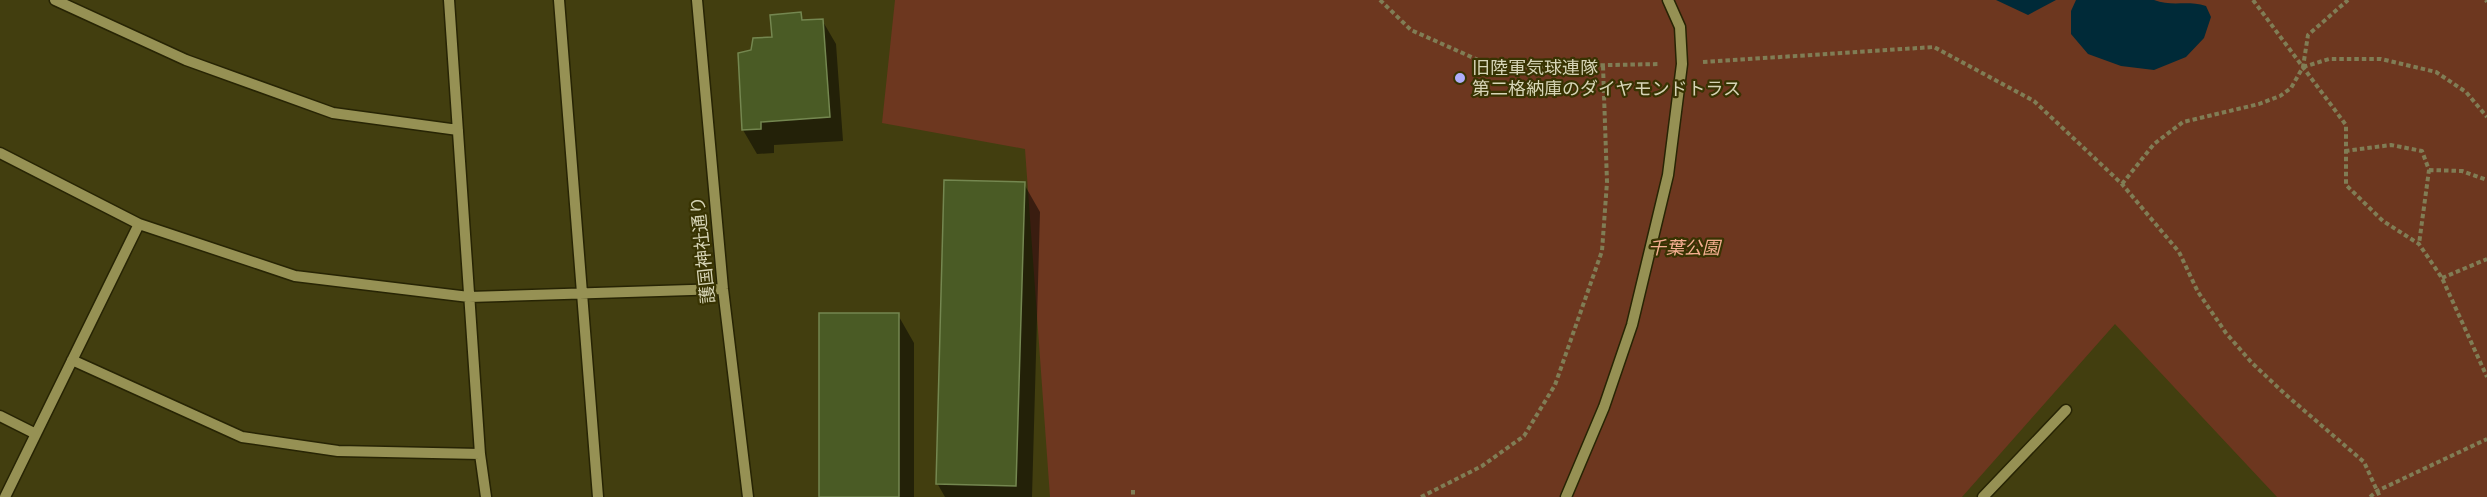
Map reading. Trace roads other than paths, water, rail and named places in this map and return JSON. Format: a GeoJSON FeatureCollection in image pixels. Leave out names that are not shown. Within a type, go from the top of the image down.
{"type":"FeatureCollection","features":[{"type":"Feature","properties":{"kind":"street"},"geometry":{"type":"LineString","coordinates":[[55,0],[186,60],[333,113],[458,130]]}},
{"type":"Feature","properties":{"kind":"street"},"geometry":{"type":"LineString","coordinates":[[449,0],[480,454],[486,497]]}},
{"type":"Feature","properties":{"kind":"street"},"geometry":{"type":"LineString","coordinates":[[559,0],[598,497]]}},
{"type":"Feature","properties":{"kind":"street","name":"護国神社通り"},"geometry":{"type":"LineString","coordinates":[[697,0],[723,289],[748,497]]}},
{"type":"Feature","properties":{"kind":"street"},"geometry":{"type":"LineString","coordinates":[[1566,497],[1604,408],[1632,325],[1668,176],[1682,63],[1680,27],[1668,0]]}},
{"type":"Feature","properties":{"kind":"street"},"geometry":{"type":"LineString","coordinates":[[0,153],[139,224],[295,276],[469,297],[723,289]]}},
{"type":"Feature","properties":{"kind":"street"},"geometry":{"type":"LineString","coordinates":[[5,497],[139,224]]}},
{"type":"Feature","properties":{"kind":"street"},"geometry":{"type":"LineString","coordinates":[[72,360],[242,437],[338,451],[480,454]]}},
{"type":"Feature","properties":{"kind":"street"},"geometry":{"type":"LineString","coordinates":[[1983,497],[2066,410]]}},
{"type":"Feature","properties":{"kind":"street"},"geometry":{"type":"LineString","coordinates":[[0,416],[36,434]]}},
{"type":"Feature","properties":{"kind":"water"},"geometry":{"type":"Polygon","coordinates":[[[1996,0],[2056,0],[2028,15],[1996,0]]]}},
{"type":"Feature","properties":{"kind":"water"},"geometry":{"type":"Polygon","coordinates":[[[2076,0],[2154,0],[2167,3],[2199,4],[2206,6],[2211,17],[2204,38],[2186,57],[2154,70],[2121,66],[2088,54],[2071,34],[2071,11],[2076,0]]]}},
{"type":"Feature","properties":{"kind":"place","name":"旧陸軍気球連隊 第二格納庫のダイヤモンドトラス"},"geometry":{"type":"Point","coordinates":[1460,78]}},
{"type":"Feature","properties":{"kind":"park label","name":"千葉公園"},"geometry":{"type":"Point","coordinates":[1684,248]}}]}
